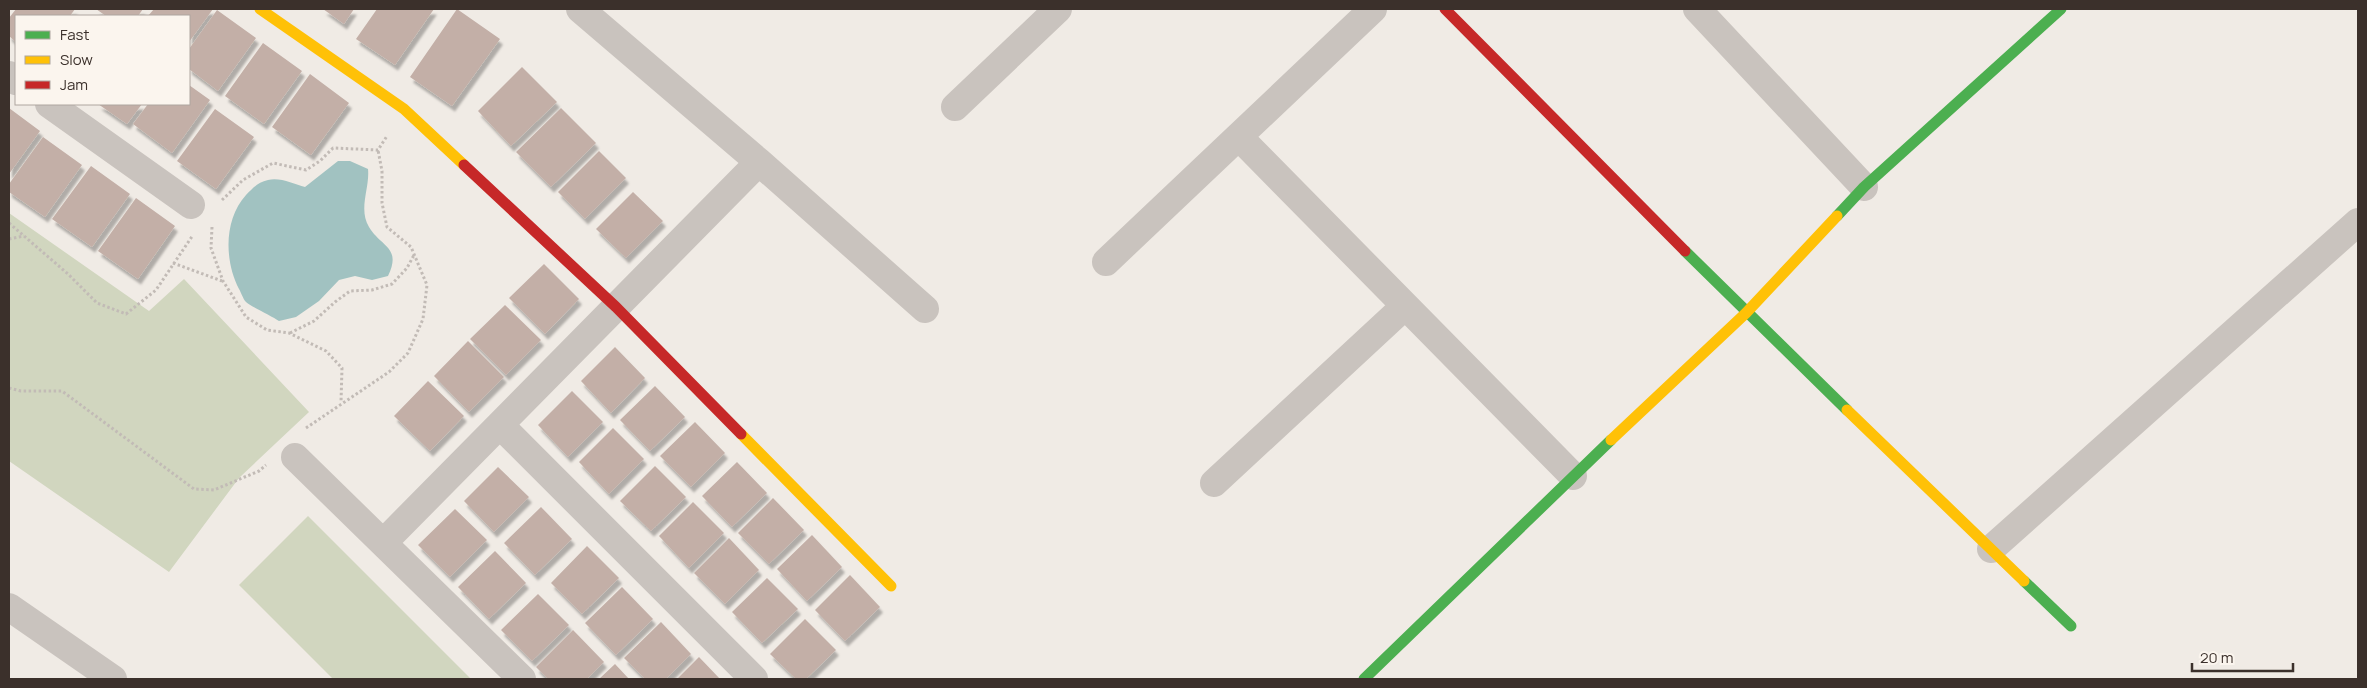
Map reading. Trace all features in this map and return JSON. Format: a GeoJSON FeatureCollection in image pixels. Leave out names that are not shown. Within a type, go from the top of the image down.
{"type":"FeatureCollection","features":[{"type":"Feature","properties":{"kind":"street"},"geometry":{"type":"LineString","coordinates":[[260,9],[404,109],[616,307],[891,586]]}},
{"type":"Feature","properties":{"kind":"street"},"geometry":{"type":"LineString","coordinates":[[580,9],[759,162],[925,309]]}},
{"type":"Feature","properties":{"kind":"street"},"geometry":{"type":"LineString","coordinates":[[955,107],[1058,9]]}},
{"type":"Feature","properties":{"kind":"street"},"geometry":{"type":"LineString","coordinates":[[1106,262],[1373,9]]}},
{"type":"Feature","properties":{"kind":"street"},"geometry":{"type":"LineString","coordinates":[[1445,9],[1746,313],[2071,626]]}},
{"type":"Feature","properties":{"kind":"street"},"geometry":{"type":"LineString","coordinates":[[1697,9],[1864,187]]}},
{"type":"Feature","properties":{"kind":"street"},"geometry":{"type":"LineString","coordinates":[[1364,679],[1573,476],[1746,313],[1864,187],[2061,9]]}},
{"type":"Feature","properties":{"kind":"street"},"geometry":{"type":"LineString","coordinates":[[50,105],[202,212]]}},
{"type":"Feature","properties":{"kind":"street"},"geometry":{"type":"LineString","coordinates":[[1239,137],[1573,476]]}},
{"type":"Feature","properties":{"kind":"street"},"geometry":{"type":"LineString","coordinates":[[383,543],[759,162]]}},
{"type":"Feature","properties":{"kind":"street"},"geometry":{"type":"LineString","coordinates":[[1991,549],[2358,222]]}},
{"type":"Feature","properties":{"kind":"street"},"geometry":{"type":"LineString","coordinates":[[1214,483],[1406,306]]}},
{"type":"Feature","properties":{"kind":"street"},"geometry":{"type":"LineString","coordinates":[[500,425],[754,679]]}},
{"type":"Feature","properties":{"kind":"street"},"geometry":{"type":"LineString","coordinates":[[289,449],[522,679]]}},
{"type":"Feature","properties":{"kind":"street"},"geometry":{"type":"LineString","coordinates":[[9,607],[113,679]]}},
{"type":"Feature","properties":{"kind":"path"},"geometry":{"type":"LineString","coordinates":[[9,388],[21,391],[62,391],[194,489],[214,490],[259,471],[289,449],[341,402],[389,372],[408,353],[423,319],[427,285],[411,247],[387,227],[382,203],[382,171],[378,150]]}},
{"type":"Feature","properties":{"kind":"path"},"geometry":{"type":"LineString","coordinates":[[202,212],[211,248],[223,281],[246,317],[266,330],[289,334],[326,351],[342,368],[341,402]]}},
{"type":"Feature","properties":{"kind":"path"},"geometry":{"type":"LineString","coordinates":[[9,239],[24,236]]}},
{"type":"Feature","properties":{"kind":"path"},"geometry":{"type":"LineString","coordinates":[[289,334],[314,321],[350,291],[372,290],[392,284],[407,268],[414,255]]}},
{"type":"Feature","properties":{"kind":"path"},"geometry":{"type":"LineString","coordinates":[[174,263],[223,281]]}},
{"type":"Feature","properties":{"kind":"green space"},"geometry":{"type":"Polygon","coordinates":[[[9,213],[149,311],[184,279],[309,412],[239,478],[169,572],[9,461],[9,213]]]}},
{"type":"Feature","properties":{"kind":"green space"},"geometry":{"type":"Polygon","coordinates":[[[308,516],[471,679],[333,679],[239,585],[308,516]]]}},
{"type":"Feature","properties":{"kind":"water"},"geometry":{"type":"Polygon","coordinates":[[[338,161],[350,161],[368,169],[364,213],[369,227],[391,253],[393,259],[392,266],[388,276],[372,280],[355,276],[339,280],[319,301],[296,317],[279,321],[246,302],[234,278],[229,253],[229,240],[234,216],[246,195],[261,182],[277,179],[305,187],[338,161]]]}},
{"type":"Feature","properties":{"kind":"building"},"geometry":{"type":"Polygon","coordinates":[[[16,9],[75,9],[71,15],[15,15],[15,41],[9,36],[9,18],[16,9]]]}},
{"type":"Feature","properties":{"kind":"building"},"geometry":{"type":"Polygon","coordinates":[[[96,9],[143,9],[139,15],[105,15],[96,9]]]}},
{"type":"Feature","properties":{"kind":"building"},"geometry":{"type":"Polygon","coordinates":[[[154,9],[213,9],[190,41],[190,15],[149,15],[154,9]]]}},
{"type":"Feature","properties":{"kind":"building"},"geometry":{"type":"Polygon","coordinates":[[[323,9],[354,9],[344,24],[323,9]]]}},
{"type":"Feature","properties":{"kind":"building"},"geometry":{"type":"Polygon","coordinates":[[[377,9],[434,9],[395,65],[356,39],[377,9]]]}},
{"type":"Feature","properties":{"kind":"building"},"geometry":{"type":"Polygon","coordinates":[[[457,9],[500,39],[452,106],[410,77],[457,9]]]}},
{"type":"Feature","properties":{"kind":"building"},"geometry":{"type":"Polygon","coordinates":[[[217,10],[256,38],[218,91],[190,70],[190,48],[217,10]]]}},
{"type":"Feature","properties":{"kind":"building"},"geometry":{"type":"Polygon","coordinates":[[[263,43],[302,71],[264,124],[225,96],[263,43]]]}},
{"type":"Feature","properties":{"kind":"building"},"geometry":{"type":"Polygon","coordinates":[[[522,67],[557,102],[511,146],[478,111],[522,67]]]}},
{"type":"Feature","properties":{"kind":"building"},"geometry":{"type":"Polygon","coordinates":[[[310,74],[349,103],[311,155],[272,127],[310,74]]]}},
{"type":"Feature","properties":{"kind":"building"},"geometry":{"type":"Polygon","coordinates":[[[190,86],[210,100],[172,153],[133,124],[147,105],[190,105],[190,86]]]}},
{"type":"Feature","properties":{"kind":"building"},"geometry":{"type":"Polygon","coordinates":[[[99,105],[141,105],[127,124],[99,105]]]}},
{"type":"Feature","properties":{"kind":"building"},"geometry":{"type":"Polygon","coordinates":[[[9,108],[40,131],[9,174],[9,108]]]}},
{"type":"Feature","properties":{"kind":"building"},"geometry":{"type":"Polygon","coordinates":[[[561,108],[596,143],[551,187],[516,152],[561,108]]]}},
{"type":"Feature","properties":{"kind":"building"},"geometry":{"type":"Polygon","coordinates":[[[215,109],[254,137],[216,189],[177,161],[215,109]]]}},
{"type":"Feature","properties":{"kind":"building"},"geometry":{"type":"Polygon","coordinates":[[[43,137],[82,165],[45,217],[9,192],[9,184],[43,137]]]}},
{"type":"Feature","properties":{"kind":"building"},"geometry":{"type":"Polygon","coordinates":[[[599,151],[626,178],[585,219],[558,192],[599,151]]]}},
{"type":"Feature","properties":{"kind":"building"},"geometry":{"type":"Polygon","coordinates":[[[91,166],[130,194],[92,247],[52,219],[91,166]]]}},
{"type":"Feature","properties":{"kind":"building"},"geometry":{"type":"Polygon","coordinates":[[[633,192],[663,221],[626,258],[596,229],[633,192]]]}},
{"type":"Feature","properties":{"kind":"building"},"geometry":{"type":"Polygon","coordinates":[[[136,198],[175,226],[138,279],[98,251],[136,198]]]}},
{"type":"Feature","properties":{"kind":"building"},"geometry":{"type":"Polygon","coordinates":[[[544,264],[579,299],[545,334],[509,298],[544,264]]]}},
{"type":"Feature","properties":{"kind":"building"},"geometry":{"type":"Polygon","coordinates":[[[505,305],[541,340],[506,375],[470,339],[505,305]]]}},
{"type":"Feature","properties":{"kind":"building"},"geometry":{"type":"Polygon","coordinates":[[[468,341],[504,377],[469,412],[434,376],[468,341]]]}},
{"type":"Feature","properties":{"kind":"building"},"geometry":{"type":"Polygon","coordinates":[[[615,347],[645,378],[611,413],[581,381],[615,347]]]}},
{"type":"Feature","properties":{"kind":"building"},"geometry":{"type":"Polygon","coordinates":[[[428,381],[464,416],[430,451],[394,416],[428,381]]]}},
{"type":"Feature","properties":{"kind":"building"},"geometry":{"type":"Polygon","coordinates":[[[655,386],[685,417],[650,451],[620,420],[655,386]]]}},
{"type":"Feature","properties":{"kind":"building"},"geometry":{"type":"Polygon","coordinates":[[[572,391],[603,422],[568,457],[538,425],[572,391]]]}},
{"type":"Feature","properties":{"kind":"building"},"geometry":{"type":"Polygon","coordinates":[[[695,422],[725,453],[691,487],[660,456],[695,422]]]}},
{"type":"Feature","properties":{"kind":"building"},"geometry":{"type":"Polygon","coordinates":[[[613,428],[644,459],[609,494],[579,462],[613,428]]]}},
{"type":"Feature","properties":{"kind":"building"},"geometry":{"type":"Polygon","coordinates":[[[737,462],[767,493],[732,527],[702,496],[737,462]]]}},
{"type":"Feature","properties":{"kind":"building"},"geometry":{"type":"Polygon","coordinates":[[[655,466],[686,497],[651,531],[620,501],[655,466]]]}},
{"type":"Feature","properties":{"kind":"building"},"geometry":{"type":"Polygon","coordinates":[[[498,467],[529,497],[494,532],[464,501],[498,467]]]}},
{"type":"Feature","properties":{"kind":"building"},"geometry":{"type":"Polygon","coordinates":[[[773,498],[804,530],[769,564],[738,533],[773,498]]]}},
{"type":"Feature","properties":{"kind":"building"},"geometry":{"type":"Polygon","coordinates":[[[693,502],[724,533],[689,568],[659,536],[693,502]]]}},
{"type":"Feature","properties":{"kind":"building"},"geometry":{"type":"Polygon","coordinates":[[[541,507],[572,539],[535,575],[504,543],[541,507]]]}},
{"type":"Feature","properties":{"kind":"building"},"geometry":{"type":"Polygon","coordinates":[[[455,509],[487,540],[450,577],[418,545],[455,509]]]}},
{"type":"Feature","properties":{"kind":"building"},"geometry":{"type":"Polygon","coordinates":[[[812,535],[842,567],[807,601],[777,569],[812,535]]]}},
{"type":"Feature","properties":{"kind":"building"},"geometry":{"type":"Polygon","coordinates":[[[729,538],[759,570],[725,604],[694,573],[729,538]]]}},
{"type":"Feature","properties":{"kind":"building"},"geometry":{"type":"Polygon","coordinates":[[[587,546],[619,578],[582,614],[551,583],[587,546]]]}},
{"type":"Feature","properties":{"kind":"building"},"geometry":{"type":"Polygon","coordinates":[[[495,551],[526,583],[489,619],[458,587],[495,551]]]}},
{"type":"Feature","properties":{"kind":"building"},"geometry":{"type":"Polygon","coordinates":[[[850,575],[880,607],[845,641],[815,610],[850,575]]]}},
{"type":"Feature","properties":{"kind":"building"},"geometry":{"type":"Polygon","coordinates":[[[767,578],[798,609],[762,643],[732,612],[767,578]]]}},
{"type":"Feature","properties":{"kind":"building"},"geometry":{"type":"Polygon","coordinates":[[[622,587],[653,619],[616,655],[585,623],[622,587]]]}},
{"type":"Feature","properties":{"kind":"building"},"geometry":{"type":"Polygon","coordinates":[[[538,594],[569,625],[532,661],[501,630],[538,594]]]}},
{"type":"Feature","properties":{"kind":"building"},"geometry":{"type":"Polygon","coordinates":[[[805,619],[836,650],[806,679],[796,679],[770,654],[805,619]]]}},
{"type":"Feature","properties":{"kind":"building"},"geometry":{"type":"Polygon","coordinates":[[[661,622],[691,654],[666,679],[645,679],[624,658],[661,622]]]}},
{"type":"Feature","properties":{"kind":"building"},"geometry":{"type":"Polygon","coordinates":[[[573,630],[604,662],[587,679],[548,679],[536,667],[573,630]]]}},
{"type":"Feature","properties":{"kind":"building"},"geometry":{"type":"Polygon","coordinates":[[[699,657],[720,679],[677,679],[699,657]]]}},
{"type":"Feature","properties":{"kind":"building"},"geometry":{"type":"Polygon","coordinates":[[[615,664],[629,679],[599,679],[615,664]]]}},
{"type":"Feature","properties":{"kind":"traffic: fast"},"geometry":{"type":"LineString","coordinates":[[1837,216],[1864,187],[2061,9]]}},
{"type":"Feature","properties":{"kind":"traffic: fast"},"geometry":{"type":"LineString","coordinates":[[1685,251],[1847,410]]}},
{"type":"Feature","properties":{"kind":"traffic: fast"},"geometry":{"type":"LineString","coordinates":[[1364,679],[1611,440]]}},
{"type":"Feature","properties":{"kind":"traffic: fast"},"geometry":{"type":"LineString","coordinates":[[2024,581],[2071,626]]}},
{"type":"Feature","properties":{"kind":"traffic: slow"},"geometry":{"type":"LineString","coordinates":[[260,9],[404,109],[464,165]]}},
{"type":"Feature","properties":{"kind":"traffic: slow"},"geometry":{"type":"LineString","coordinates":[[1611,440],[1746,313],[1837,216]]}},
{"type":"Feature","properties":{"kind":"traffic: slow"},"geometry":{"type":"LineString","coordinates":[[1847,410],[2024,581]]}},
{"type":"Feature","properties":{"kind":"traffic: slow"},"geometry":{"type":"LineString","coordinates":[[741,434],[891,586]]}},
{"type":"Feature","properties":{"kind":"traffic: jam"},"geometry":{"type":"LineString","coordinates":[[1445,9],[1685,251]]}},
{"type":"Feature","properties":{"kind":"traffic: jam"},"geometry":{"type":"LineString","coordinates":[[464,165],[616,307],[741,434]]}}]}
